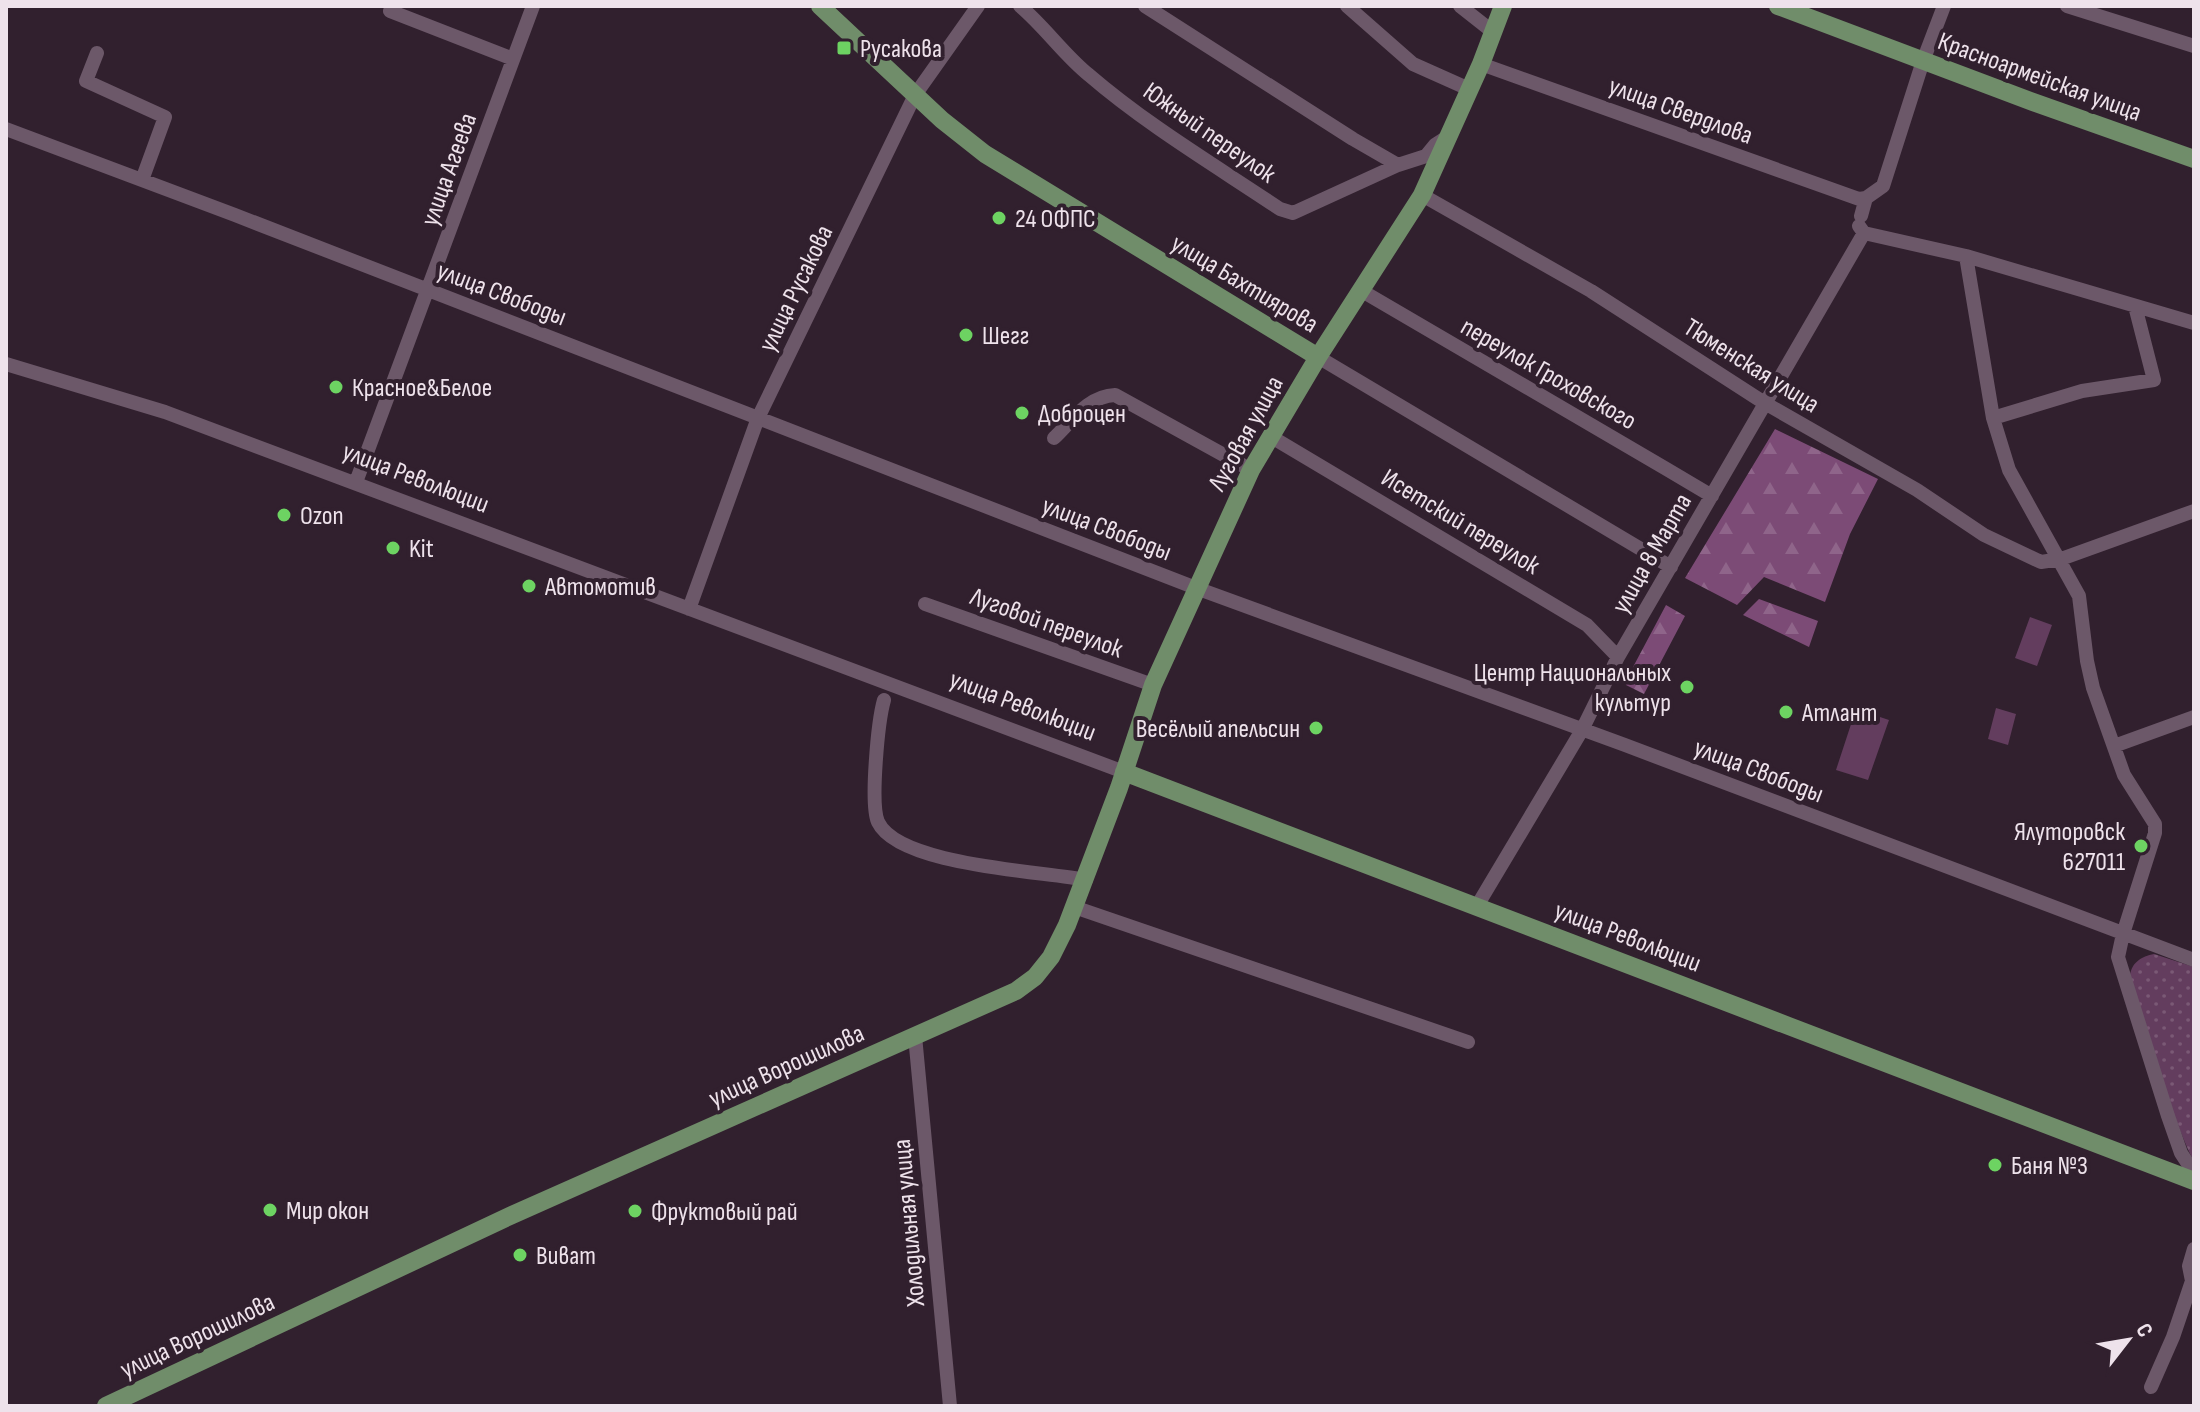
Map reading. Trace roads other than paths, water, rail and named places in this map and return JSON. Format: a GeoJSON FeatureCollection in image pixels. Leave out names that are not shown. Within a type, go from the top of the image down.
{"type":"FeatureCollection","features":[{"type":"Feature","properties":{"kind":"main road","name":"улица Бахтиярова"},"geometry":{"type":"LineString","coordinates":[[820,6],[942,120],[985,154],[1203,290],[1318,357]]}},
{"type":"Feature","properties":{"kind":"main road","name":"Луговая улица"},"geometry":{"type":"LineString","coordinates":[[1074,907],[1153,685],[1251,470],[1318,357],[1422,195],[1481,64],[1503,6]]}},
{"type":"Feature","properties":{"kind":"main road","name":"Красноармейская улица"},"geometry":{"type":"LineString","coordinates":[[1778,6],[2194,159]]}},
{"type":"Feature","properties":{"kind":"main road","name":"улица Революции"},"geometry":{"type":"LineString","coordinates":[[1124,772],[2194,1181]]}},
{"type":"Feature","properties":{"kind":"main road","name":"улица Ворошилова"},"geometry":{"type":"LineString","coordinates":[[106,1406],[512,1215],[1016,991],[1035,977],[1051,957],[1074,907]]}},
{"type":"Feature","properties":{"kind":"street","name":"улица Агеева"},"geometry":{"type":"LineString","coordinates":[[356,482],[533,6]]}},
{"type":"Feature","properties":{"kind":"street","name":"улица Русакова"},"geometry":{"type":"LineString","coordinates":[[689,609],[758,418],[915,95],[978,6]]}},
{"type":"Feature","properties":{"kind":"street","name":"Южный переулок"},"geometry":{"type":"LineString","coordinates":[[1020,6],[1087,74],[1280,209],[1293,213],[1398,165]]}},
{"type":"Feature","properties":{"kind":"street"},"geometry":{"type":"LineString","coordinates":[[1145,6],[1398,165],[1426,156],[1450,135]]}},
{"type":"Feature","properties":{"kind":"street"},"geometry":{"type":"LineString","coordinates":[[1347,6],[1413,64],[1469,89]]}},
{"type":"Feature","properties":{"kind":"street"},"geometry":{"type":"LineString","coordinates":[[1460,6],[1493,32]]}},
{"type":"Feature","properties":{"kind":"street","name":"улица 8 Марта"},"geometry":{"type":"LineString","coordinates":[[1477,906],[1582,730],[1618,657],[1712,496],[1861,225],[1866,198],[1883,186],[1944,6]]}},
{"type":"Feature","properties":{"kind":"street"},"geometry":{"type":"LineString","coordinates":[[2067,6],[2194,46]]}},
{"type":"Feature","properties":{"kind":"street"},"geometry":{"type":"LineString","coordinates":[[390,11],[513,59]]}},
{"type":"Feature","properties":{"kind":"street"},"geometry":{"type":"LineString","coordinates":[[97,53],[86,81],[165,117],[142,180]]}},
{"type":"Feature","properties":{"kind":"street","name":"улица Свердлова"},"geometry":{"type":"LineString","coordinates":[[1481,64],[1859,199],[1866,198]]}},
{"type":"Feature","properties":{"kind":"street","name":"улица Свободы"},"geometry":{"type":"LineString","coordinates":[[6,129],[1196,588],[2000,885],[2194,960]]}},
{"type":"Feature","properties":{"kind":"street","name":"Тюменская улица"},"geometry":{"type":"LineString","coordinates":[[1422,195],[1591,291],[1763,402],[1917,490],[1984,535],[2041,562],[2061,559]]}},
{"type":"Feature","properties":{"kind":"street"},"geometry":{"type":"LineString","coordinates":[[1861,225],[2194,323]]}},
{"type":"Feature","properties":{"kind":"street"},"geometry":{"type":"LineString","coordinates":[[1966,256],[1993,418],[2009,470],[2079,596],[2087,661],[2114,746],[2124,775],[2155,824],[2155,833],[2118,957],[2181,1153],[2194,1173]]}},
{"type":"Feature","properties":{"kind":"street","name":"переулок Гроховского"},"geometry":{"type":"LineString","coordinates":[[1362,291],[1712,496]]}},
{"type":"Feature","properties":{"kind":"street"},"geometry":{"type":"LineString","coordinates":[[1993,418],[2082,391],[2154,380],[2135,306]]}},
{"type":"Feature","properties":{"kind":"street","name":"улица Бахтиярова"},"geometry":{"type":"LineString","coordinates":[[1318,357],[1671,567]]}},
{"type":"Feature","properties":{"kind":"street","name":"улица Революции"},"geometry":{"type":"LineString","coordinates":[[6,364],[165,412],[1124,772]]}},
{"type":"Feature","properties":{"kind":"street"},"geometry":{"type":"LineString","coordinates":[[1054,438],[1092,401],[1102,395],[1115,395],[1251,470]]}},
{"type":"Feature","properties":{"kind":"street","name":"Исетский переулок"},"geometry":{"type":"LineString","coordinates":[[1270,436],[1587,625],[1618,657]]}},
{"type":"Feature","properties":{"kind":"street"},"geometry":{"type":"LineString","coordinates":[[2061,559],[2194,511]]}},
{"type":"Feature","properties":{"kind":"street","name":"Луговой переулок"},"geometry":{"type":"LineString","coordinates":[[925,604],[1153,685]]}},
{"type":"Feature","properties":{"kind":"street"},"geometry":{"type":"LineString","coordinates":[[884,700],[875,766],[878,821],[890,835],[909,846],[981,866],[1086,880]]}},
{"type":"Feature","properties":{"kind":"street"},"geometry":{"type":"LineString","coordinates":[[2114,746],[2194,717]]}},
{"type":"Feature","properties":{"kind":"street"},"geometry":{"type":"LineString","coordinates":[[1074,907],[1468,1042]]}},
{"type":"Feature","properties":{"kind":"street","name":"Холодильная улица"},"geometry":{"type":"LineString","coordinates":[[915,1036],[950,1406]]}},
{"type":"Feature","properties":{"kind":"street"},"geometry":{"type":"LineString","coordinates":[[2151,1387],[2173,1337],[2192,1281],[2189,1266],[2194,1249]]}},
{"type":"Feature","properties":{"kind":"place","name":"Русакова"},"geometry":{"type":"Point","coordinates":[844,48]}},
{"type":"Feature","properties":{"kind":"place","name":"24 ОФПС"},"geometry":{"type":"Point","coordinates":[999,218]}},
{"type":"Feature","properties":{"kind":"place","name":"Шегг"},"geometry":{"type":"Point","coordinates":[966,335]}},
{"type":"Feature","properties":{"kind":"place","name":"Красное&Белое"},"geometry":{"type":"Point","coordinates":[336,387]}},
{"type":"Feature","properties":{"kind":"place","name":"Доброцен"},"geometry":{"type":"Point","coordinates":[1022,413]}},
{"type":"Feature","properties":{"kind":"place","name":"Ozon"},"geometry":{"type":"Point","coordinates":[284,515]}},
{"type":"Feature","properties":{"kind":"place","name":"Kit"},"geometry":{"type":"Point","coordinates":[393,548]}},
{"type":"Feature","properties":{"kind":"place","name":"Автомотив"},"geometry":{"type":"Point","coordinates":[529,586]}},
{"type":"Feature","properties":{"kind":"place","name":"Центр Национальных культур"},"geometry":{"type":"Point","coordinates":[1687,687]}},
{"type":"Feature","properties":{"kind":"place","name":"Атлант"},"geometry":{"type":"Point","coordinates":[1786,712]}},
{"type":"Feature","properties":{"kind":"place","name":"Весёлый апельсин"},"geometry":{"type":"Point","coordinates":[1316,728]}},
{"type":"Feature","properties":{"kind":"place","name":"Ялуторовск 627011"},"geometry":{"type":"Point","coordinates":[2141,846]}},
{"type":"Feature","properties":{"kind":"place","name":"Баня №3"},"geometry":{"type":"Point","coordinates":[1995,1165]}},
{"type":"Feature","properties":{"kind":"place","name":"Мир окон"},"geometry":{"type":"Point","coordinates":[270,1210]}},
{"type":"Feature","properties":{"kind":"place","name":"Фруктовый рай"},"geometry":{"type":"Point","coordinates":[635,1211]}},
{"type":"Feature","properties":{"kind":"place","name":"Виват"},"geometry":{"type":"Point","coordinates":[520,1255]}}]}
